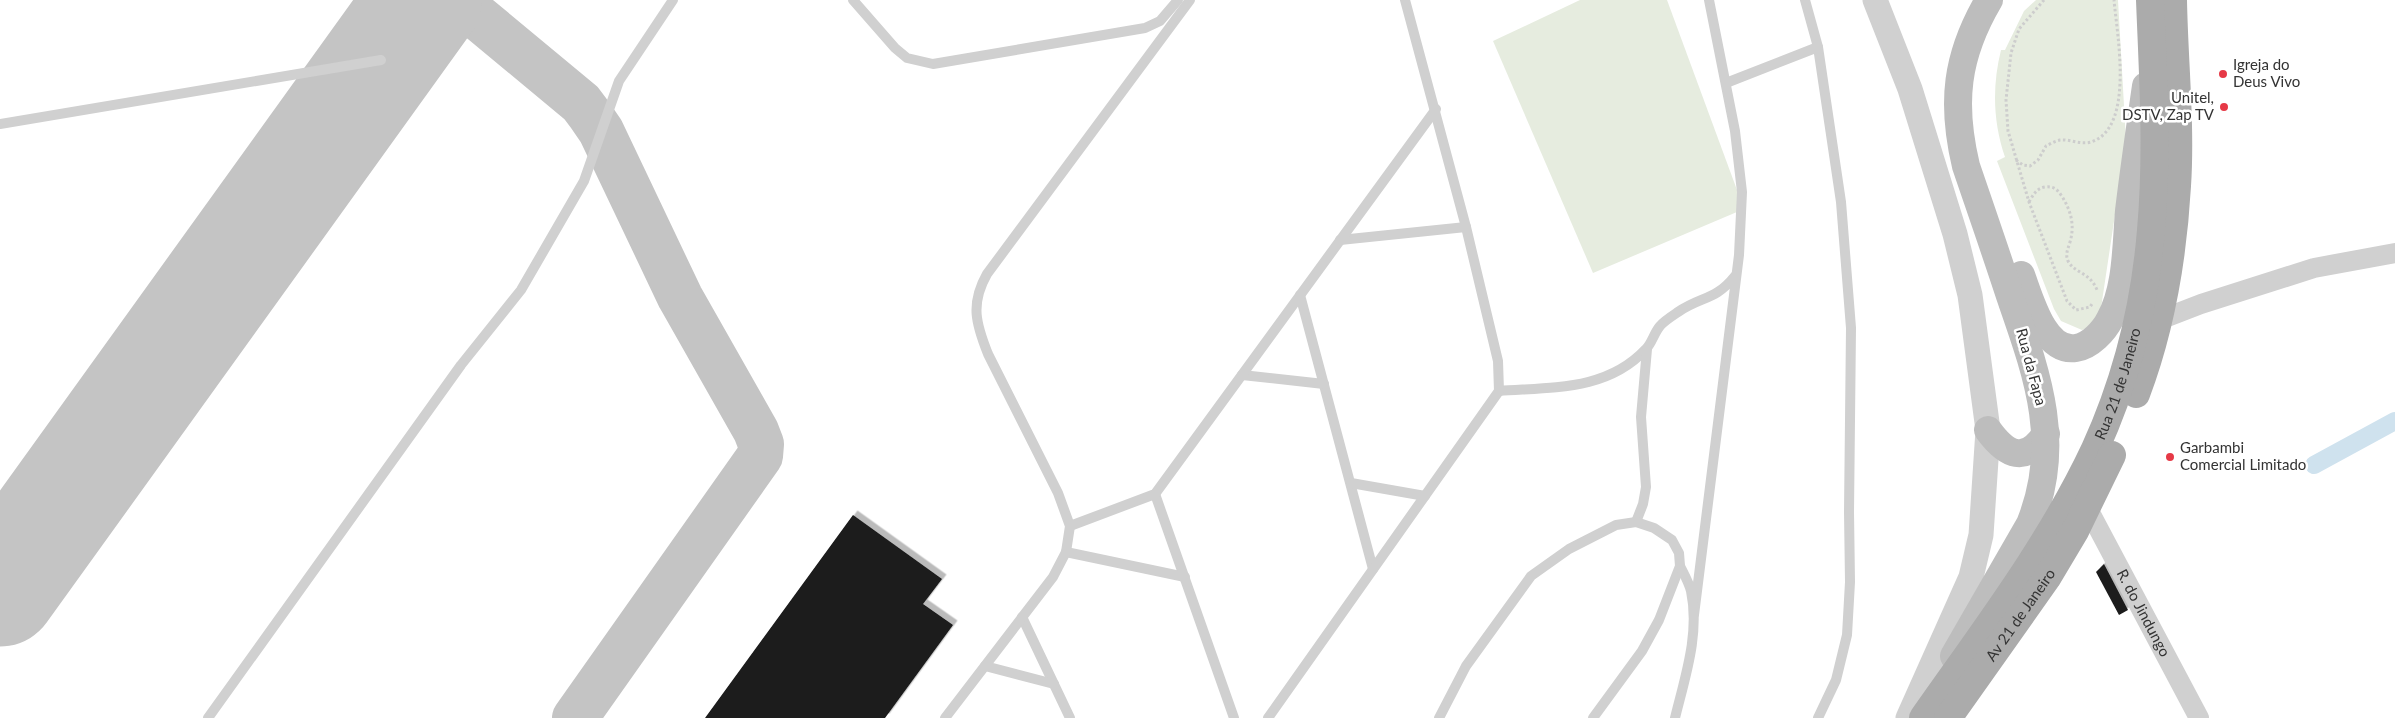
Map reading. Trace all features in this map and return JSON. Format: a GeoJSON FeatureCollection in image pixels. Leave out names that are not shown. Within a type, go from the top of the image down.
{"type":"FeatureCollection","features":[{"type":"Feature","properties":{"kind":"main road","name":"Rua da Fapa"},"geometry":{"type":"LineString","coordinates":[[1919,718],[2030,524],[2039,502],[2043,483],[2046,434],[2036,372],[1966,166],[1959,138],[1958,103],[1964,52],[1974,25],[1989,0]]}},
{"type":"Feature","properties":{"kind":"main road","name":"Rua da Fapa"},"geometry":{"type":"LineString","coordinates":[[2004,0],[1990,25],[1977,65],[1973,111],[1976,135],[1987,181],[2029,295],[2045,333],[2060,346],[2079,348],[2089,343],[2110,320],[2117,302],[2122,283],[2152,41]]}},
{"type":"Feature","properties":{"kind":"main road","name":"Rua 21 de Janeiro"},"geometry":{"type":"LineString","coordinates":[[1923,718],[2018,581],[2066,505],[2095,448],[2123,377],[2136,330],[2151,232],[2156,116],[2150,0]]}},
{"type":"Feature","properties":{"kind":"main road","name":"Av 21 de Janeiro"},"geometry":{"type":"LineString","coordinates":[[1948,718],[2047,578],[2087,507],[2116,447],[2139,386],[2166,282],[2177,185],[2173,0]]}},
{"type":"Feature","properties":{"kind":"main road"},"geometry":{"type":"LineString","coordinates":[[2175,72],[2186,0]]}},
{"type":"Feature","properties":{"kind":"main road"},"geometry":{"type":"LineString","coordinates":[[1988,430],[2000,445],[2012,452],[2023,452],[2037,447],[2046,434]]}},
{"type":"Feature","properties":{"kind":"street"},"geometry":{"type":"LineString","coordinates":[[1875,0],[1910,89],[1954,234],[1970,295],[1988,430],[1981,535],[1971,577],[1908,718]]}},
{"type":"Feature","properties":{"kind":"street"},"geometry":{"type":"LineString","coordinates":[[2157,321],[2201,304],[2314,268],[2395,253]]}},
{"type":"Feature","properties":{"kind":"street","name":"R. do Jindungo"},"geometry":{"type":"LineString","coordinates":[[2087,507],[2199,718]]}},
{"type":"Feature","properties":{"kind":"lane"},"geometry":{"type":"LineString","coordinates":[[208,718],[461,365],[521,290],[584,181],[619,81],[673,0]]}},
{"type":"Feature","properties":{"kind":"lane"},"geometry":{"type":"LineString","coordinates":[[854,0],[895,48],[907,58],[933,64],[1145,28],[1160,21],[1178,0]]}},
{"type":"Feature","properties":{"kind":"lane"},"geometry":{"type":"LineString","coordinates":[[945,718],[1053,577],[1066,552],[1070,526],[1058,494],[988,354],[979,330],[976,304],[978,290],[986,274],[1190,0]]}},
{"type":"Feature","properties":{"kind":"lane"},"geometry":{"type":"LineString","coordinates":[[1268,718],[1499,391],[1498,361],[1466,227],[1436,109],[1405,0]]}},
{"type":"Feature","properties":{"kind":"lane"},"geometry":{"type":"LineString","coordinates":[[1675,718],[1691,654],[1694,615],[1738,255],[1742,192],[1735,131],[1710,0]]}},
{"type":"Feature","properties":{"kind":"lane"},"geometry":{"type":"LineString","coordinates":[[1805,0],[1818,47],[1841,202],[1852,328],[1849,512],[1850,582],[1847,635],[1836,680],[1818,718]]}},
{"type":"Feature","properties":{"kind":"lane"},"geometry":{"type":"LineString","coordinates":[[1726,83],[1818,47]]}},
{"type":"Feature","properties":{"kind":"lane"},"geometry":{"type":"LineString","coordinates":[[0,124],[381,60]]}},
{"type":"Feature","properties":{"kind":"lane"},"geometry":{"type":"LineString","coordinates":[[1070,526],[1155,494],[1436,109]]}},
{"type":"Feature","properties":{"kind":"lane"},"geometry":{"type":"LineString","coordinates":[[1340,240],[1466,227]]}},
{"type":"Feature","properties":{"kind":"lane"},"geometry":{"type":"LineString","coordinates":[[1499,391],[1593,383],[1621,371],[1647,348],[1660,326],[1678,312],[1700,300],[1715,296],[1726,287],[1735,275]]}},
{"type":"Feature","properties":{"kind":"lane"},"geometry":{"type":"LineString","coordinates":[[1300,295],[1373,569]]}},
{"type":"Feature","properties":{"kind":"lane"},"geometry":{"type":"LineString","coordinates":[[1636,522],[1643,504],[1646,487],[1641,417],[1647,348]]}},
{"type":"Feature","properties":{"kind":"lane"},"geometry":{"type":"LineString","coordinates":[[1242,374],[1324,384]]}},
{"type":"Feature","properties":{"kind":"lane"},"geometry":{"type":"LineString","coordinates":[[1351,484],[1425,496]]}},
{"type":"Feature","properties":{"kind":"lane"},"geometry":{"type":"LineString","coordinates":[[1155,494],[1234,718]]}},
{"type":"Feature","properties":{"kind":"lane"},"geometry":{"type":"LineString","coordinates":[[1439,718],[1466,666],[1531,576],[1569,548],[1616,525],[1636,522],[1654,528],[1672,540],[1679,553],[1680,566],[1690,589],[1694,615]]}},
{"type":"Feature","properties":{"kind":"lane"},"geometry":{"type":"LineString","coordinates":[[1066,552],[1185,578]]}},
{"type":"Feature","properties":{"kind":"lane"},"geometry":{"type":"LineString","coordinates":[[1593,718],[1642,651],[1659,620],[1680,566]]}},
{"type":"Feature","properties":{"kind":"lane"},"geometry":{"type":"LineString","coordinates":[[1022,617],[1070,718]]}},
{"type":"Feature","properties":{"kind":"lane"},"geometry":{"type":"LineString","coordinates":[[985,666],[1054,684]]}},
{"type":"Feature","properties":{"kind":"path"},"geometry":{"type":"LineString","coordinates":[[2029,202],[2033,194],[2041,188],[2051,187],[2057,190],[2068,206],[2072,224],[2066,252],[2069,262],[2094,282],[2098,291],[2090,307],[2076,310],[2067,301],[2029,202],[2008,131],[2006,100],[2012,53],[2019,29],[2044,0]]}},
{"type":"Feature","properties":{"kind":"path"},"geometry":{"type":"LineString","coordinates":[[2016,160],[2023,165],[2030,166],[2038,160],[2046,146],[2061,140],[2089,142],[2100,137],[2111,125],[2118,108],[2119,99],[2114,0]]}},
{"type":"Feature","properties":{"kind":"shaded area"},"geometry":{"type":"Polygon","coordinates":[[[1580,0],[1667,0],[1744,209],[1593,273],[1493,41],[1580,0]]]}},
{"type":"Feature","properties":{"kind":"shaded area"},"geometry":{"type":"Polygon","coordinates":[[[2036,0],[2118,0],[2126,141],[2101,308],[2095,324],[2082,330],[2061,321],[2054,309],[1997,161],[2005,157],[1998,131],[1995,104],[1996,77],[2001,50],[2005,50],[2024,11],[2036,0]]]}},
{"type":"Feature","properties":{"kind":"building"},"geometry":{"type":"Polygon","coordinates":[[[853,515],[942,579],[923,604],[953,625],[885,718],[705,718],[853,515]]]}},
{"type":"Feature","properties":{"kind":"building"},"geometry":{"type":"Polygon","coordinates":[[[2104,564],[2128,610],[2119,615],[2096,572],[2104,564]]]}},
{"type":"Feature","properties":{"kind":"waterway"},"geometry":{"type":"LineString","coordinates":[[2314,465],[2395,421]]}},
{"type":"Feature","properties":{"kind":"taxiway"},"geometry":{"type":"LineString","coordinates":[[457,0],[581,103],[601,131],[680,297],[756,431],[761,444],[760,456],[575,718]]}},
{"type":"Feature","properties":{"kind":"runway"},"geometry":{"type":"LineString","coordinates":[[0,589],[424,0]]}},
{"type":"Feature","properties":{"kind":"place","name":"Igreja do Deus Vivo"},"geometry":{"type":"Point","coordinates":[2223,74]}},
{"type":"Feature","properties":{"kind":"place","name":"Unitel, DSTV, Zap TV"},"geometry":{"type":"Point","coordinates":[2224,107]}},
{"type":"Feature","properties":{"kind":"place","name":"Garbambi Comercial Limitado"},"geometry":{"type":"Point","coordinates":[2170,457]}}]}
